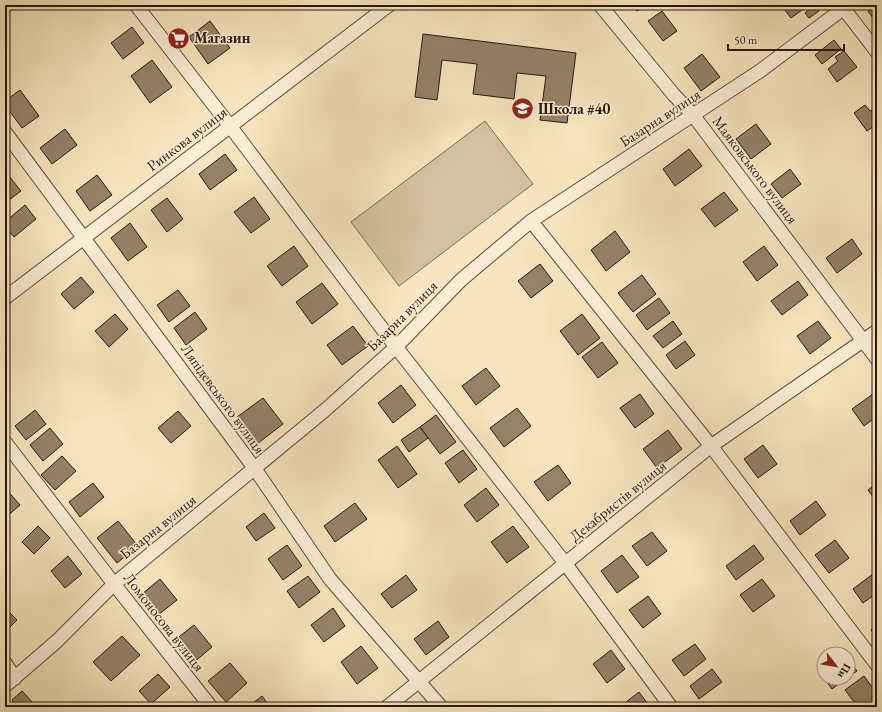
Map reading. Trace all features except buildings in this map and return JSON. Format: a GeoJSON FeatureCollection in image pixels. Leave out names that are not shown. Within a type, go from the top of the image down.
{"type":"FeatureCollection","features":[{"type":"Feature","properties":{"kind":"street"},"geometry":{"type":"LineString","coordinates":[[136,5],[230,126],[396,346],[565,563],[671,707]]}},
{"type":"Feature","properties":{"kind":"street","name":"Ринкова вулиця"},"geometry":{"type":"LineString","coordinates":[[5,298],[230,126],[372,10],[388,5]]}},
{"type":"Feature","properties":{"kind":"street","name":"Маяковського вулиця"},"geometry":{"type":"LineString","coordinates":[[600,5],[674,95],[693,115],[877,359]]}},
{"type":"Feature","properties":{"kind":"street"},"geometry":{"type":"LineString","coordinates":[[844,6],[877,52]]}},
{"type":"Feature","properties":{"kind":"street","name":"Базарна вулиця"},"geometry":{"type":"LineString","coordinates":[[10,682],[57,641],[114,584],[324,412],[396,346],[461,280],[531,221],[760,71],[844,6]]}},
{"type":"Feature","properties":{"kind":"street","name":"Ляпідевського вулиця"},"geometry":{"type":"LineString","coordinates":[[5,132],[255,469],[330,579],[441,707]]}},
{"type":"Feature","properties":{"kind":"street"},"geometry":{"type":"LineString","coordinates":[[531,221],[711,446],[877,665]]}},
{"type":"Feature","properties":{"kind":"street","name":"Декабристів вулиця"},"geometry":{"type":"LineString","coordinates":[[387,707],[711,446],[877,331]]}},
{"type":"Feature","properties":{"kind":"street","name":"Ломоносова вулиця"},"geometry":{"type":"LineString","coordinates":[[5,442],[211,707]]}},
{"type":"Feature","properties":{"kind":"street"},"geometry":{"type":"LineString","coordinates":[[5,663],[10,682]]}},
{"type":"Feature","properties":{"kind":"shaded area"},"geometry":{"type":"Polygon","coordinates":[[[485,121],[533,184],[399,286],[351,222],[485,121]]]}},
{"type":"Feature","properties":{"kind":"place","name":"Магазин"},"geometry":{"type":"Point","coordinates":[179,38]}},
{"type":"Feature","properties":{"kind":"place","name":"Школа #40"},"geometry":{"type":"Point","coordinates":[523,109]}}]}
